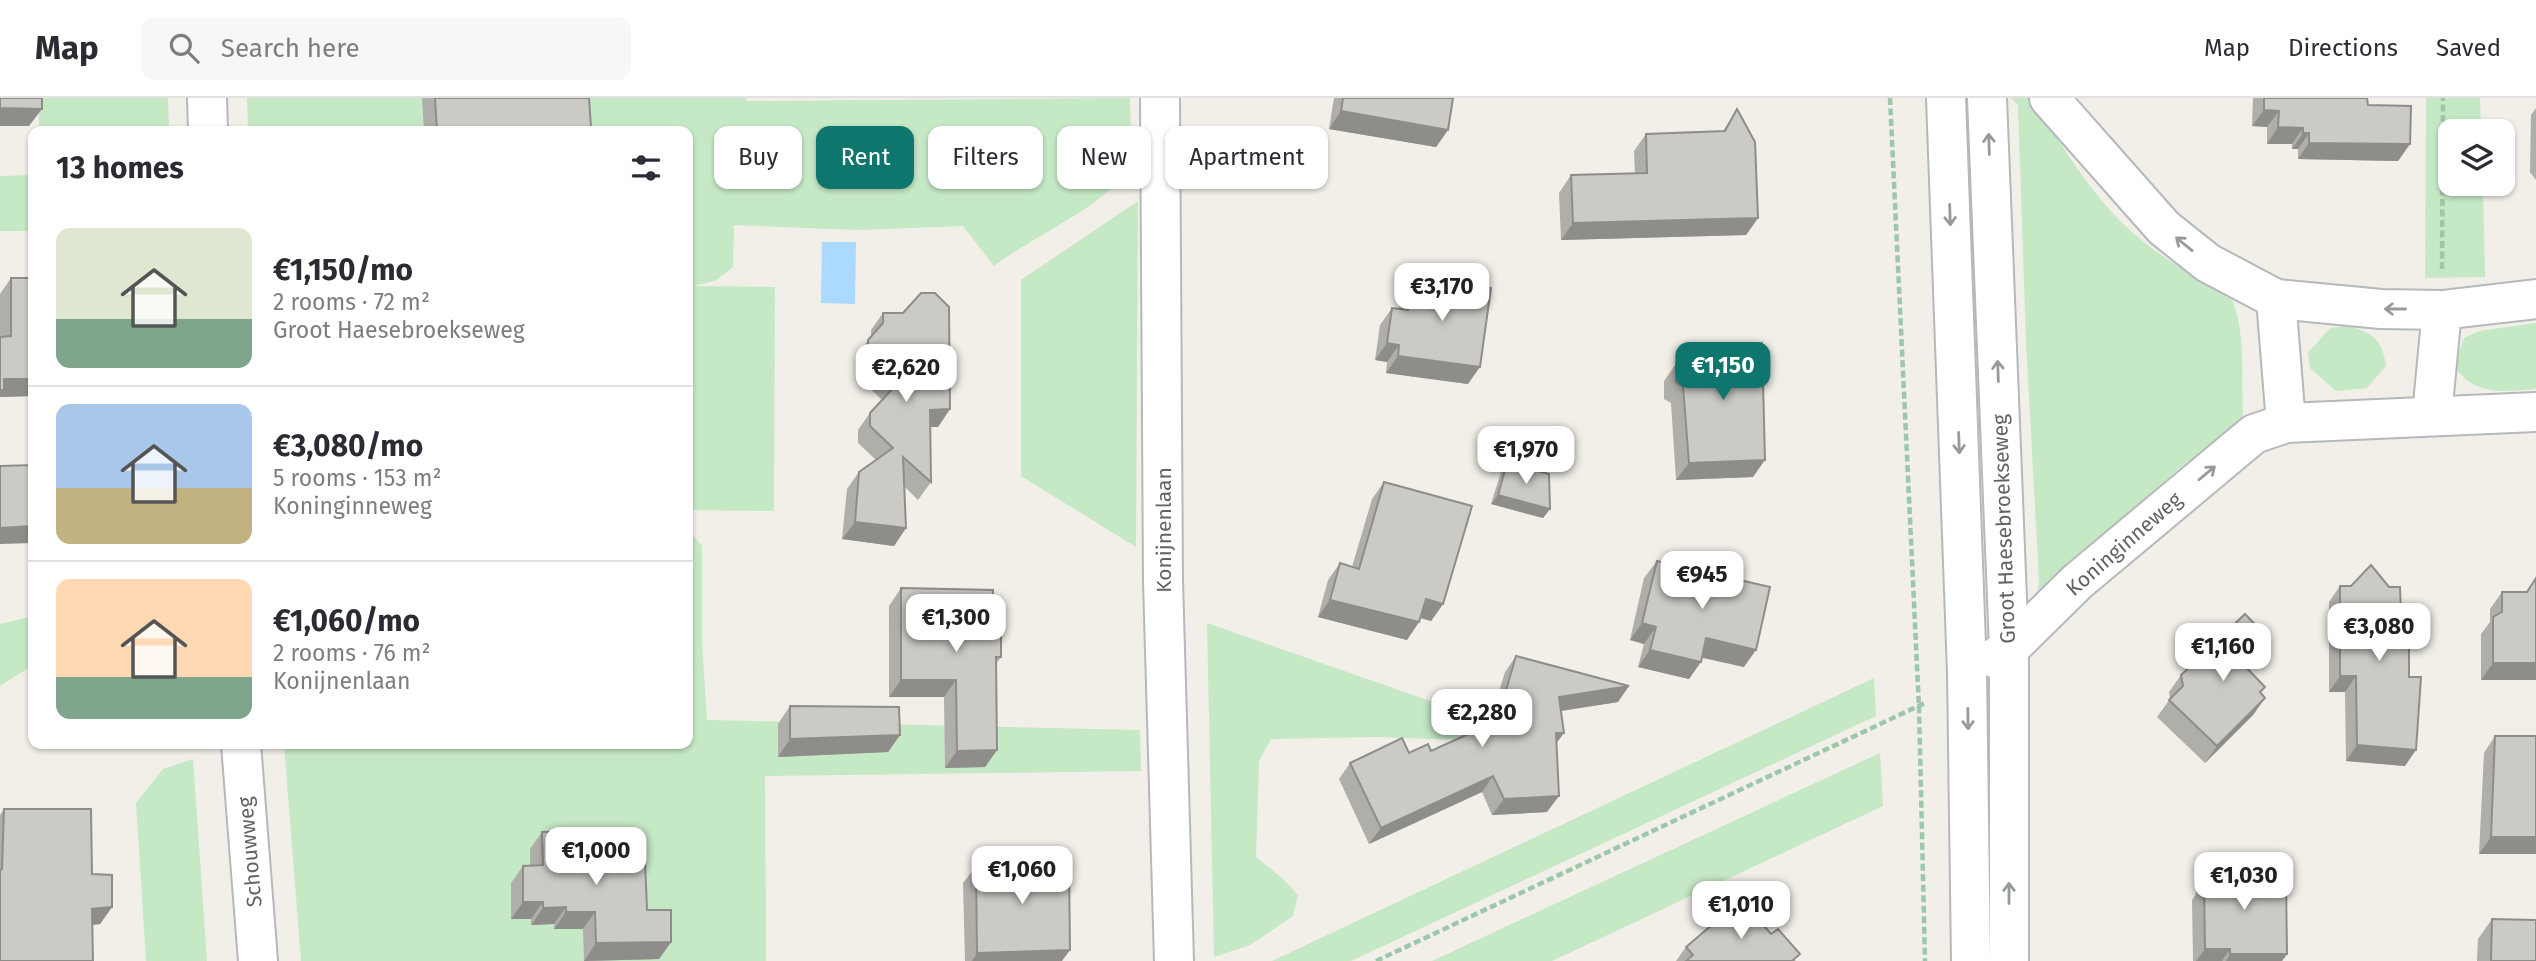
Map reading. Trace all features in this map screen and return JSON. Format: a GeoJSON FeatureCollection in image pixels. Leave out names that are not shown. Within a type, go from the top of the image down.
{"type":"FeatureCollection","features":[{"type":"Feature","properties":{"kind":"street"},"geometry":{"type":"LineString","coordinates":[[207,98],[208,126]]}},
{"type":"Feature","properties":{"kind":"street","name":"Konijnenlaan"},"geometry":{"type":"LineString","coordinates":[[1160,98],[1163,582],[1174,961]]}},
{"type":"Feature","properties":{"kind":"street","name":"Groot Haesebroekseweg"},"geometry":{"type":"LineString","coordinates":[[1946,98],[1967,672],[1971,961]]}},
{"type":"Feature","properties":{"kind":"street","name":"Groot Haesebroekseweg"},"geometry":{"type":"LineString","coordinates":[[1987,98],[2009,649],[2009,961]]}},
{"type":"Feature","properties":{"kind":"street"},"geometry":{"type":"LineString","coordinates":[[2049,98],[2164,228],[2208,263],[2276,299],[2381,309],[2442,310],[2536,299]]}},
{"type":"Feature","properties":{"kind":"street"},"geometry":{"type":"LineString","coordinates":[[2276,299],[2286,424]]}},
{"type":"Feature","properties":{"kind":"street"},"geometry":{"type":"LineString","coordinates":[[2432,415],[2442,310]]}},
{"type":"Feature","properties":{"kind":"street","name":"Koninginneweg"},"geometry":{"type":"LineString","coordinates":[[1967,672],[2009,649],[2077,582],[2254,434],[2286,424],[2432,415],[2531,415]]}},
{"type":"Feature","properties":{"kind":"street","name":"Schouwweg"},"geometry":{"type":"LineString","coordinates":[[241,749],[258,961]]}},
{"type":"Feature","properties":{"kind":"path"},"geometry":{"type":"LineString","coordinates":[[1889,98],[1919,708],[1925,961]]}},
{"type":"Feature","properties":{"kind":"path"},"geometry":{"type":"LineString","coordinates":[[2442,98],[2442,310]]}},
{"type":"Feature","properties":{"kind":"path"},"geometry":{"type":"LineString","coordinates":[[1376,961],[1919,708]]}},
{"type":"Feature","properties":{"kind":"green space"},"geometry":{"type":"Polygon","coordinates":[[[38,98],[168,98],[169,126],[39,126],[38,98]]]}},
{"type":"Feature","properties":{"kind":"green space"},"geometry":{"type":"Polygon","coordinates":[[[247,98],[746,98],[747,101],[1130,98],[1131,126],[1057,126],[1057,189],[1110,189],[1080,212],[994,266],[963,226],[857,230],[734,225],[733,267],[715,281],[693,286],[693,126],[248,126],[247,98]]]}},
{"type":"Feature","properties":{"kind":"green space"},"geometry":{"type":"Polygon","coordinates":[[[2011,98],[2032,98],[2082,176],[2128,228],[2166,258],[2232,300],[2239,327],[2242,356],[2243,414],[2240,424],[2178,469],[2037,600],[2039,581],[2026,341],[2018,105],[2011,98]]]}},
{"type":"Feature","properties":{"kind":"green space"},"geometry":{"type":"Polygon","coordinates":[[[2426,98],[2480,98],[2481,119],[2438,119],[2438,196],[2483,196],[2485,277],[2425,278],[2426,98]]]}},
{"type":"Feature","properties":{"kind":"green space"},"geometry":{"type":"Polygon","coordinates":[[[28,175],[28,231],[0,231],[0,176],[28,175]]]}},
{"type":"Feature","properties":{"kind":"green space"},"geometry":{"type":"Polygon","coordinates":[[[1138,201],[1136,547],[1021,476],[1021,280],[1138,201]]]}},
{"type":"Feature","properties":{"kind":"green space"},"geometry":{"type":"Polygon","coordinates":[[[693,286],[775,287],[774,511],[693,510],[693,286]]]}},
{"type":"Feature","properties":{"kind":"green space"},"geometry":{"type":"Polygon","coordinates":[[[2536,323],[2536,389],[2490,390],[2470,382],[2454,365],[2464,338],[2479,331],[2536,323]]]}},
{"type":"Feature","properties":{"kind":"green space"},"geometry":{"type":"Polygon","coordinates":[[[2348,326],[2375,338],[2382,350],[2386,366],[2367,388],[2336,391],[2310,368],[2308,353],[2330,328],[2348,326]]]}},
{"type":"Feature","properties":{"kind":"green space"},"geometry":{"type":"Polygon","coordinates":[[[693,535],[702,546],[702,642],[707,720],[1140,730],[1141,771],[765,776],[766,961],[301,961],[284,749],[693,749],[693,535]]]}},
{"type":"Feature","properties":{"kind":"green space"},"geometry":{"type":"Polygon","coordinates":[[[28,617],[28,668],[0,686],[0,624],[28,617]]]}},
{"type":"Feature","properties":{"kind":"green space"},"geometry":{"type":"Polygon","coordinates":[[[1207,623],[1453,709],[1525,742],[1376,737],[1271,739],[1259,761],[1256,857],[1298,895],[1293,916],[1250,945],[1214,957],[1207,623]]]}},
{"type":"Feature","properties":{"kind":"green space"},"geometry":{"type":"Polygon","coordinates":[[[1874,678],[1876,716],[1351,961],[1272,961],[1874,678]]]}},
{"type":"Feature","properties":{"kind":"green space"},"geometry":{"type":"Polygon","coordinates":[[[1880,753],[1883,806],[1552,961],[1432,961],[1880,753]]]}},
{"type":"Feature","properties":{"kind":"green space"},"geometry":{"type":"Polygon","coordinates":[[[193,759],[207,961],[146,961],[136,803],[163,769],[193,759]]]}},
{"type":"Feature","properties":{"kind":"water"},"geometry":{"type":"Polygon","coordinates":[[[822,242],[856,242],[855,304],[821,303],[822,242]]]}},
{"type":"Feature","properties":{"kind":"building"},"geometry":{"type":"Polygon","coordinates":[[[0,98],[42,98],[42,109],[0,108],[0,98]]]}},
{"type":"Feature","properties":{"kind":"building"},"geometry":{"type":"Polygon","coordinates":[[[435,98],[589,98],[591,126],[437,126],[435,98]]]}},
{"type":"Feature","properties":{"kind":"building"},"geometry":{"type":"Polygon","coordinates":[[[1343,98],[1453,98],[1448,130],[1341,111],[1343,98]]]}},
{"type":"Feature","properties":{"kind":"building"},"geometry":{"type":"Polygon","coordinates":[[[2264,98],[2367,98],[2368,105],[2411,106],[2410,144],[2309,143],[2309,133],[2303,133],[2303,128],[2278,127],[2279,111],[2264,110],[2264,98]]]}},
{"type":"Feature","properties":{"kind":"building"},"geometry":{"type":"Polygon","coordinates":[[[1737,109],[1755,142],[1758,218],[1573,223],[1571,175],[1647,173],[1646,134],[1725,131],[1737,109]]]}},
{"type":"Feature","properties":{"kind":"building"},"geometry":{"type":"Polygon","coordinates":[[[11,278],[28,278],[28,379],[4,379],[4,390],[0,390],[0,337],[11,336],[11,278]]]}},
{"type":"Feature","properties":{"kind":"building"},"geometry":{"type":"Polygon","coordinates":[[[1430,279],[1491,288],[1480,367],[1398,356],[1399,345],[1387,343],[1392,308],[1408,310],[1412,285],[1429,288],[1430,279]]]}},
{"type":"Feature","properties":{"kind":"building"},"geometry":{"type":"Polygon","coordinates":[[[921,293],[935,293],[949,307],[950,409],[930,410],[931,482],[903,457],[906,528],[855,522],[859,472],[893,448],[870,426],[870,413],[897,384],[868,358],[868,340],[883,323],[883,313],[903,313],[921,293]]]}},
{"type":"Feature","properties":{"kind":"building"},"geometry":{"type":"Polygon","coordinates":[[[1762,343],[1765,460],[1689,463],[1683,386],[1676,382],[1676,364],[1689,345],[1762,343]]]}},
{"type":"Feature","properties":{"kind":"building"},"geometry":{"type":"Polygon","coordinates":[[[1507,463],[1549,474],[1550,509],[1498,495],[1507,463]]]}},
{"type":"Feature","properties":{"kind":"building"},"geometry":{"type":"Polygon","coordinates":[[[28,465],[28,526],[0,528],[0,466],[28,465]]]}},
{"type":"Feature","properties":{"kind":"building"},"geometry":{"type":"Polygon","coordinates":[[[1384,482],[1472,506],[1443,604],[1426,599],[1419,622],[1330,600],[1340,563],[1359,569],[1384,482]]]}},
{"type":"Feature","properties":{"kind":"building"},"geometry":{"type":"Polygon","coordinates":[[[1657,561],[1770,587],[1756,650],[1706,638],[1701,662],[1650,650],[1656,627],[1642,623],[1657,561]]]}},
{"type":"Feature","properties":{"kind":"building"},"geometry":{"type":"Polygon","coordinates":[[[2371,565],[2389,587],[2400,587],[2401,612],[2409,612],[2409,677],[2421,677],[2416,750],[2357,745],[2356,676],[2340,676],[2340,586],[2351,586],[2371,565]]]}},
{"type":"Feature","properties":{"kind":"building"},"geometry":{"type":"Polygon","coordinates":[[[2536,578],[2536,663],[2493,663],[2493,617],[2502,612],[2502,592],[2527,592],[2536,578]]]}},
{"type":"Feature","properties":{"kind":"building"},"geometry":{"type":"Polygon","coordinates":[[[901,588],[993,590],[993,614],[1001,614],[1001,657],[996,657],[997,750],[957,751],[956,680],[901,680],[901,588]]]}},
{"type":"Feature","properties":{"kind":"building"},"geometry":{"type":"Polygon","coordinates":[[[2245,614],[2268,638],[2242,663],[2265,687],[2260,692],[2265,698],[2217,746],[2169,700],[2183,686],[2181,675],[2245,614]]]}},
{"type":"Feature","properties":{"kind":"building"},"geometry":{"type":"Polygon","coordinates":[[[1516,656],[1629,686],[1559,697],[1564,733],[1556,733],[1559,796],[1504,799],[1493,776],[1381,828],[1350,763],[1402,738],[1409,753],[1428,744],[1431,751],[1497,721],[1516,656]]]}},
{"type":"Feature","properties":{"kind":"building"},"geometry":{"type":"Polygon","coordinates":[[[790,706],[899,707],[900,735],[790,739],[790,706]]]}},
{"type":"Feature","properties":{"kind":"building"},"geometry":{"type":"Polygon","coordinates":[[[2495,736],[2536,736],[2536,837],[2491,837],[2495,736]]]}},
{"type":"Feature","properties":{"kind":"building"},"geometry":{"type":"Polygon","coordinates":[[[4,809],[91,809],[92,874],[112,875],[112,907],[92,909],[93,961],[0,961],[0,870],[4,809]]]}},
{"type":"Feature","properties":{"kind":"building"},"geometry":{"type":"Polygon","coordinates":[[[615,830],[616,861],[645,860],[647,910],[671,910],[671,942],[596,943],[595,912],[566,912],[566,907],[543,908],[543,902],[523,902],[523,866],[543,865],[542,832],[615,830]]]}},
{"type":"Feature","properties":{"kind":"building"},"geometry":{"type":"Polygon","coordinates":[[[1009,851],[1027,851],[1036,865],[1069,866],[1070,950],[977,953],[976,866],[1000,865],[1009,851]]]}},
{"type":"Feature","properties":{"kind":"building"},"geometry":{"type":"Polygon","coordinates":[[[2243,863],[2244,881],[2286,880],[2287,954],[2230,954],[2230,949],[2205,949],[2204,882],[2208,882],[2208,864],[2243,863]]]}},
{"type":"Feature","properties":{"kind":"building"},"geometry":{"type":"Polygon","coordinates":[[[1734,906],[1745,918],[1752,912],[1771,934],[1778,929],[1800,954],[1792,961],[1686,961],[1693,955],[1686,947],[1734,906]]]}},
{"type":"Feature","properties":{"kind":"building"},"geometry":{"type":"Polygon","coordinates":[[[2492,919],[2536,920],[2536,961],[2491,961],[2492,919]]]}}]}
